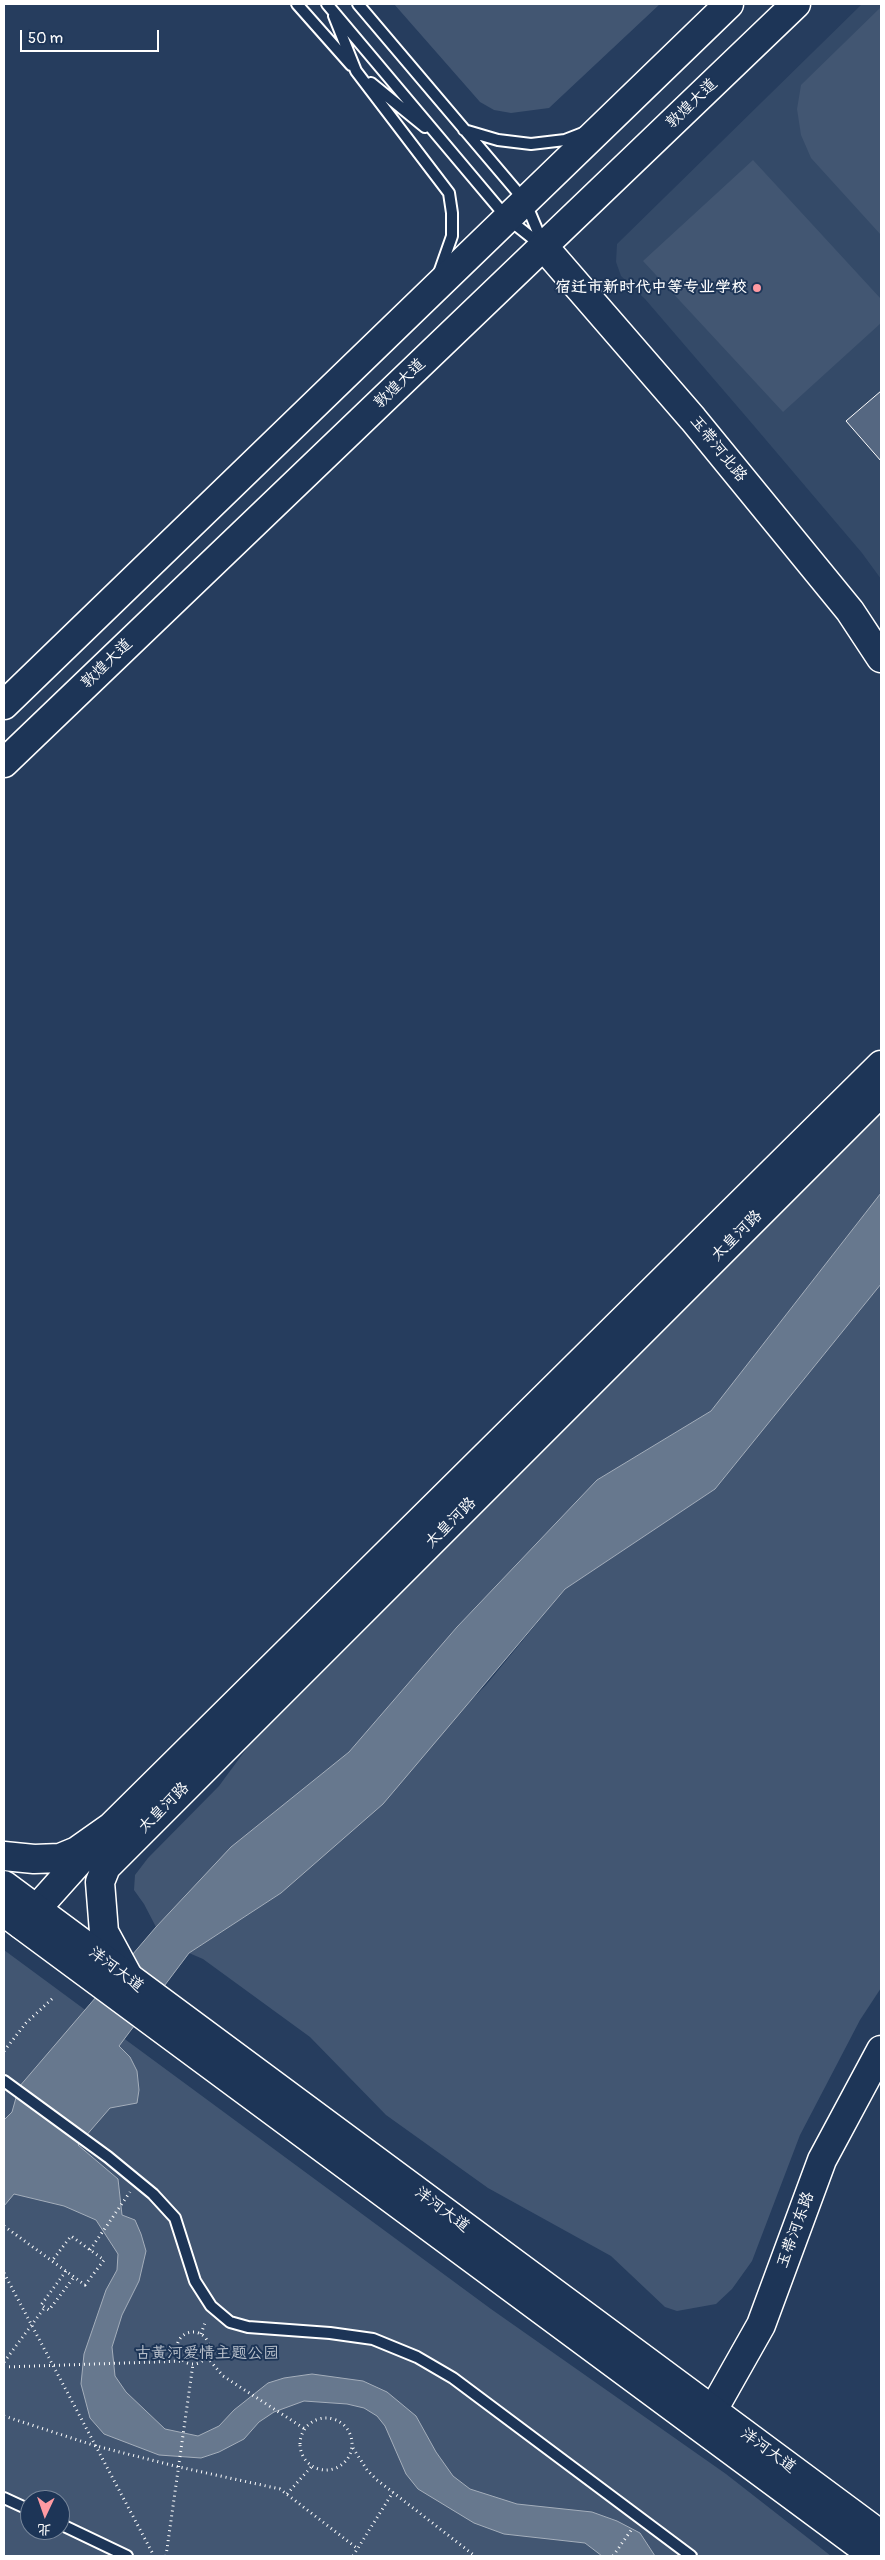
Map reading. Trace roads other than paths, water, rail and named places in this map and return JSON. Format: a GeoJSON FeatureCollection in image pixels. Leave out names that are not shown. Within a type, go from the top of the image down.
{"type":"FeatureCollection","features":[{"type":"Feature","properties":{"kind":"main road"},"geometry":{"type":"LineString","coordinates":[[4,705],[729,4]]}},
{"type":"Feature","properties":{"kind":"main road","name":"敦煌大道"},"geometry":{"type":"LineString","coordinates":[[4,763],[796,4]]}},
{"type":"Feature","properties":{"kind":"main road","name":"玉带河北路"},"geometry":{"type":"LineString","coordinates":[[544,247],[693,419],[850,611],[881,658]]}},
{"type":"Feature","properties":{"kind":"main road","name":"太皇河路"},"geometry":{"type":"LineString","coordinates":[[4,1856],[34,1859],[60,1858],[77,1852],[111,1827],[881,1065]]}},
{"type":"Feature","properties":{"kind":"main road","name":"太皇河路"},"geometry":{"type":"LineString","coordinates":[[19,1902],[85,1881],[106,1866],[881,1092]]}},
{"type":"Feature","properties":{"kind":"main road"},"geometry":{"type":"LineString","coordinates":[[19,1902],[111,1827]]}},
{"type":"Feature","properties":{"kind":"main road"},"geometry":{"type":"LineString","coordinates":[[106,1866],[100,1882],[104,1932],[130,1980]]}},
{"type":"Feature","properties":{"kind":"main road","name":"洋河大道"},"geometry":{"type":"LineString","coordinates":[[19,1902],[130,1980],[881,2535]]}},
{"type":"Feature","properties":{"kind":"main road","name":"洋河大道"},"geometry":{"type":"LineString","coordinates":[[19,1902],[874,2556]]}},
{"type":"Feature","properties":{"kind":"main road","name":"玉带河东路"},"geometry":{"type":"LineString","coordinates":[[713,2410],[761,2324],[822,2160],[881,2050]]}},
{"type":"Feature","properties":{"kind":"lane"},"geometry":{"type":"LineString","coordinates":[[297,4],[356,70],[449,193],[452,213],[452,236],[432,291]]}},
{"type":"Feature","properties":{"kind":"lane"},"geometry":{"type":"LineString","coordinates":[[358,4],[464,130],[516,210],[544,247]]}},
{"type":"Feature","properties":{"kind":"lane"},"geometry":{"type":"LineString","coordinates":[[329,5],[356,70],[444,143],[516,210],[544,247]]}},
{"type":"Feature","properties":{"kind":"lane"},"geometry":{"type":"LineString","coordinates":[[329,5],[444,143]]}},
{"type":"Feature","properties":{"kind":"lane"},"geometry":{"type":"LineString","coordinates":[[464,130],[498,140],[531,144],[565,140],[605,124]]}},
{"type":"Feature","properties":{"kind":"lane"},"geometry":{"type":"LineString","coordinates":[[5,2082],[108,2157],[153,2194],[175,2218],[195,2281],[211,2306],[230,2322],[248,2327],[330,2333],[374,2339],[417,2356],[453,2378],[691,2556]]}},
{"type":"Feature","properties":{"kind":"lane"},"geometry":{"type":"LineString","coordinates":[[4,2498],[20,2505]]}},
{"type":"Feature","properties":{"kind":"lane"},"geometry":{"type":"LineString","coordinates":[[70,2529],[126,2556]]}},
{"type":"Feature","properties":{"kind":"place","name":"宿迁市新时代中等专业学校"},"geometry":{"type":"Point","coordinates":[757,288]}},
{"type":"Feature","properties":{"kind":"park label","name":"古黄河爱情主题公园"},"geometry":{"type":"Point","coordinates":[207,2354]}}]}
